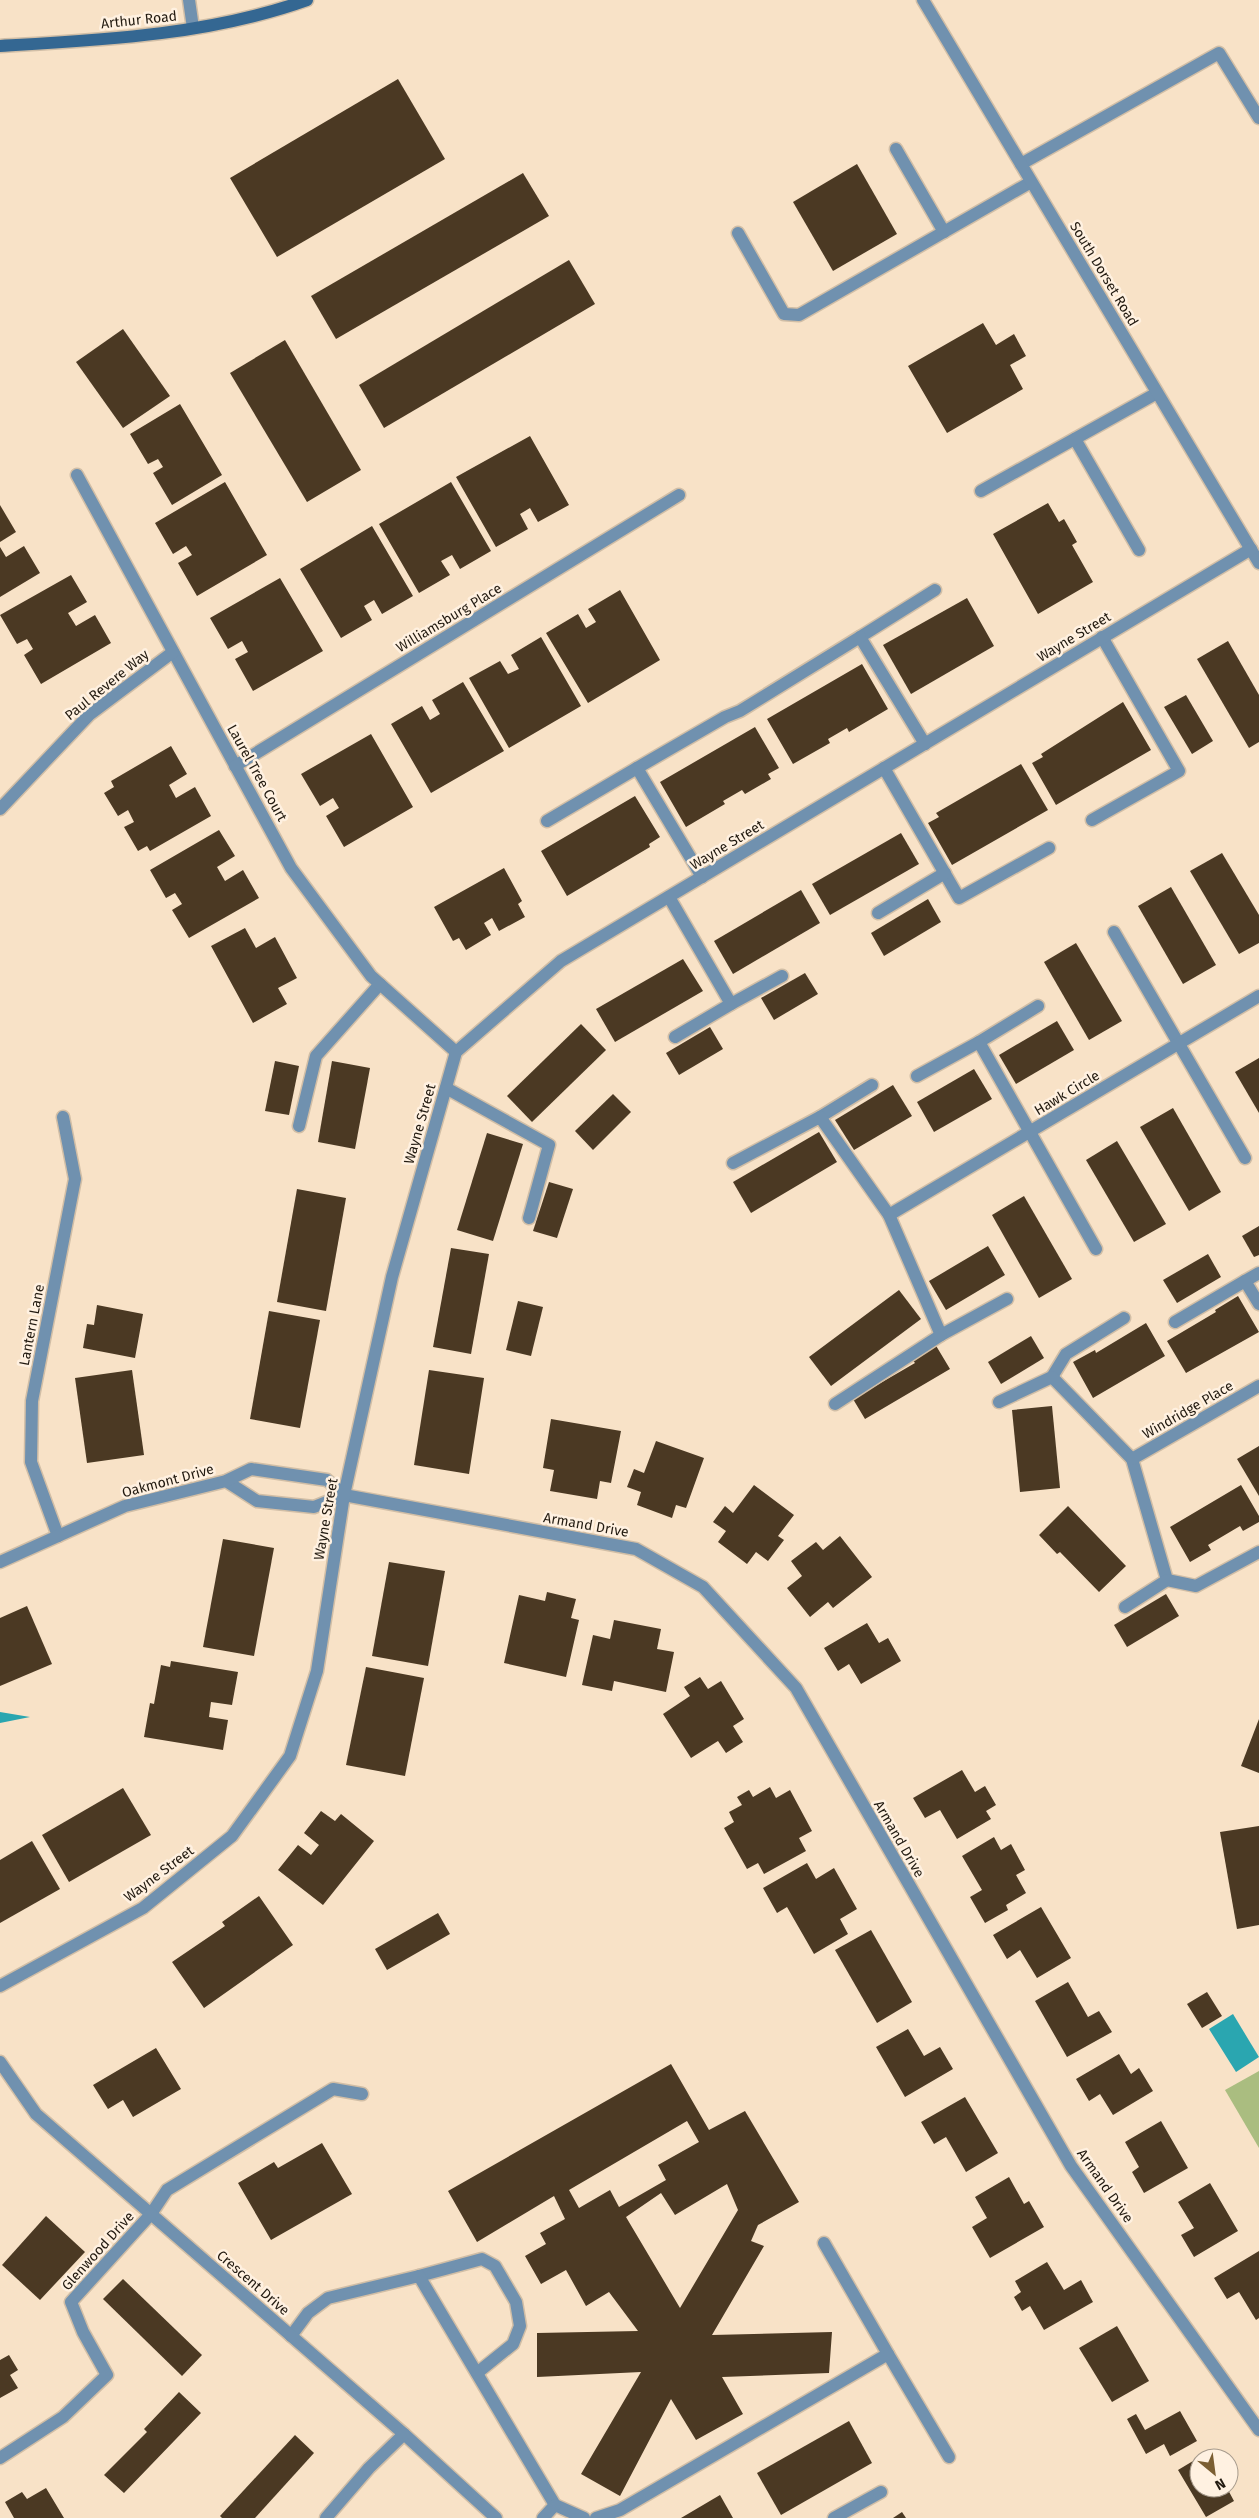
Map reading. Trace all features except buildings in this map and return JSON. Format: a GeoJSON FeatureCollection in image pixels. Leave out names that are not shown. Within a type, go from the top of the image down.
{"type":"FeatureCollection","features":[{"type":"Feature","properties":{"kind":"main road","name":"Arthur Road"},"geometry":{"type":"LineString","coordinates":[[0,46],[82,41],[192,28],[284,8],[307,0]]}},
{"type":"Feature","properties":{"kind":"street"},"geometry":{"type":"LineString","coordinates":[[189,0],[192,28]]}},
{"type":"Feature","properties":{"kind":"street","name":"South Dorset Road"},"geometry":{"type":"LineString","coordinates":[[923,0],[1259,563]]}},
{"type":"Feature","properties":{"kind":"street"},"geometry":{"type":"LineString","coordinates":[[1021,164],[1220,53],[1259,118]]}},
{"type":"Feature","properties":{"kind":"street"},"geometry":{"type":"LineString","coordinates":[[896,149],[944,232]]}},
{"type":"Feature","properties":{"kind":"street"},"geometry":{"type":"LineString","coordinates":[[738,233],[784,314],[799,315],[1031,182]]}},
{"type":"Feature","properties":{"kind":"street"},"geometry":{"type":"LineString","coordinates":[[981,491],[1157,393]]}},
{"type":"Feature","properties":{"kind":"street"},"geometry":{"type":"LineString","coordinates":[[1075,438],[1139,550]]}},
{"type":"Feature","properties":{"kind":"street","name":"Laurel Tree Court"},"geometry":{"type":"LineString","coordinates":[[77,475],[292,868],[371,976],[456,1052]]}},
{"type":"Feature","properties":{"kind":"street","name":"Williamsburg Place"},"geometry":{"type":"LineString","coordinates":[[236,766],[679,495]]}},
{"type":"Feature","properties":{"kind":"street","name":"Wayne Street"},"geometry":{"type":"LineString","coordinates":[[0,1986],[143,1908],[232,1836],[290,1756],[317,1671],[344,1495],[392,1277],[456,1052],[561,961],[1251,549]]}},
{"type":"Feature","properties":{"kind":"street"},"geometry":{"type":"LineString","coordinates":[[548,821],[725,717],[740,711],[935,590]]}},
{"type":"Feature","properties":{"kind":"street"},"geometry":{"type":"LineString","coordinates":[[860,637],[925,744]]}},
{"type":"Feature","properties":{"kind":"street"},"geometry":{"type":"LineString","coordinates":[[1092,820],[1179,771],[1102,638]]}},
{"type":"Feature","properties":{"kind":"street","name":"Paul Revere Way"},"geometry":{"type":"LineString","coordinates":[[0,809],[89,715],[173,652]]}},
{"type":"Feature","properties":{"kind":"street"},"geometry":{"type":"LineString","coordinates":[[637,768],[702,877]]}},
{"type":"Feature","properties":{"kind":"street"},"geometry":{"type":"LineString","coordinates":[[884,768],[959,898],[1049,848]]}},
{"type":"Feature","properties":{"kind":"street"},"geometry":{"type":"LineString","coordinates":[[878,914],[945,874]]}},
{"type":"Feature","properties":{"kind":"street"},"geometry":{"type":"LineString","coordinates":[[669,897],[731,1004]]}},
{"type":"Feature","properties":{"kind":"street"},"geometry":{"type":"LineString","coordinates":[[1114,932],[1245,1158]]}},
{"type":"Feature","properties":{"kind":"street"},"geometry":{"type":"LineString","coordinates":[[675,1037],[782,976]]}},
{"type":"Feature","properties":{"kind":"street"},"geometry":{"type":"LineString","coordinates":[[299,1126],[316,1056],[380,984]]}},
{"type":"Feature","properties":{"kind":"street","name":"Hawk Circle"},"geometry":{"type":"LineString","coordinates":[[889,1215],[1259,996]]}},
{"type":"Feature","properties":{"kind":"street"},"geometry":{"type":"LineString","coordinates":[[917,1076],[979,1042],[1038,1006]]}},
{"type":"Feature","properties":{"kind":"street"},"geometry":{"type":"LineString","coordinates":[[979,1042],[1096,1249]]}},
{"type":"Feature","properties":{"kind":"street"},"geometry":{"type":"LineString","coordinates":[[733,1163],[820,1117],[872,1085]]}},
{"type":"Feature","properties":{"kind":"street"},"geometry":{"type":"LineString","coordinates":[[446,1088],[549,1145],[529,1218]]}},
{"type":"Feature","properties":{"kind":"street","name":"Lantern Lane"},"geometry":{"type":"LineString","coordinates":[[58,1536],[31,1462],[32,1400],[75,1179],[63,1117]]}},
{"type":"Feature","properties":{"kind":"street"},"geometry":{"type":"LineString","coordinates":[[820,1117],[889,1215],[941,1335]]}},
{"type":"Feature","properties":{"kind":"street"},"geometry":{"type":"LineString","coordinates":[[1175,1322],[1259,1273]]}},
{"type":"Feature","properties":{"kind":"street"},"geometry":{"type":"LineString","coordinates":[[1245,1281],[1259,1304]]}},
{"type":"Feature","properties":{"kind":"street"},"geometry":{"type":"LineString","coordinates":[[835,1404],[941,1335],[1007,1300]]}},
{"type":"Feature","properties":{"kind":"street"},"geometry":{"type":"LineString","coordinates":[[999,1402],[1052,1377],[1066,1354],[1124,1318]]}},
{"type":"Feature","properties":{"kind":"street"},"geometry":{"type":"LineString","coordinates":[[1052,1377],[1132,1460],[1167,1580]]}},
{"type":"Feature","properties":{"kind":"street","name":"Windridge Place"},"geometry":{"type":"LineString","coordinates":[[1132,1460],[1259,1386]]}},
{"type":"Feature","properties":{"kind":"street","name":"Oakmont Drive"},"geometry":{"type":"LineString","coordinates":[[0,1562],[126,1506],[226,1481],[251,1468],[327,1480],[344,1495]]}},
{"type":"Feature","properties":{"kind":"street"},"geometry":{"type":"LineString","coordinates":[[226,1481],[257,1501],[314,1508],[344,1495]]}},
{"type":"Feature","properties":{"kind":"street","name":"Armand Drive"},"geometry":{"type":"LineString","coordinates":[[344,1495],[636,1549],[702,1588],[796,1688],[1070,2166],[1259,2430]]}},
{"type":"Feature","properties":{"kind":"street"},"geometry":{"type":"LineString","coordinates":[[1125,1606],[1167,1580],[1196,1586],[1259,1552]]}},
{"type":"Feature","properties":{"kind":"street","name":"Crescent Drive"},"geometry":{"type":"LineString","coordinates":[[0,2062],[36,2114],[404,2434],[496,2518]]}},
{"type":"Feature","properties":{"kind":"street"},"geometry":{"type":"LineString","coordinates":[[151,2214],[167,2190],[333,2089],[362,2094]]}},
{"type":"Feature","properties":{"kind":"street","name":"Glenwood Drive"},"geometry":{"type":"LineString","coordinates":[[0,2458],[63,2417],[107,2374],[84,2332],[71,2302],[151,2214]]}},
{"type":"Feature","properties":{"kind":"street"},"geometry":{"type":"LineString","coordinates":[[824,2243],[949,2457]]}},
{"type":"Feature","properties":{"kind":"street"},"geometry":{"type":"LineString","coordinates":[[291,2336],[308,2313],[328,2298],[482,2259],[495,2266],[516,2302],[520,2326],[513,2344],[477,2373]]}},
{"type":"Feature","properties":{"kind":"street"},"geometry":{"type":"LineString","coordinates":[[419,2276],[555,2504],[584,2518]]}},
{"type":"Feature","properties":{"kind":"street"},"geometry":{"type":"LineString","coordinates":[[596,2518],[620,2510],[888,2354]]}},
{"type":"Feature","properties":{"kind":"street"},"geometry":{"type":"LineString","coordinates":[[326,2518],[369,2468],[404,2434]]}},
{"type":"Feature","properties":{"kind":"street"},"geometry":{"type":"LineString","coordinates":[[834,2518],[881,2492]]}},
{"type":"Feature","properties":{"kind":"street"},"geometry":{"type":"LineString","coordinates":[[543,2518],[555,2504]]}},
{"type":"Feature","properties":{"kind":"green space"},"geometry":{"type":"Polygon","coordinates":[[[1259,2071],[1259,2148],[1225,2090],[1259,2071]]]}},
{"type":"Feature","properties":{"kind":"water"},"geometry":{"type":"Polygon","coordinates":[[[0,1712],[30,1717],[0,1723],[0,1712]]]}},
{"type":"Feature","properties":{"kind":"water"},"geometry":{"type":"Polygon","coordinates":[[[1233,2014],[1259,2057],[1236,2072],[1209,2029],[1233,2014]]]}}]}
